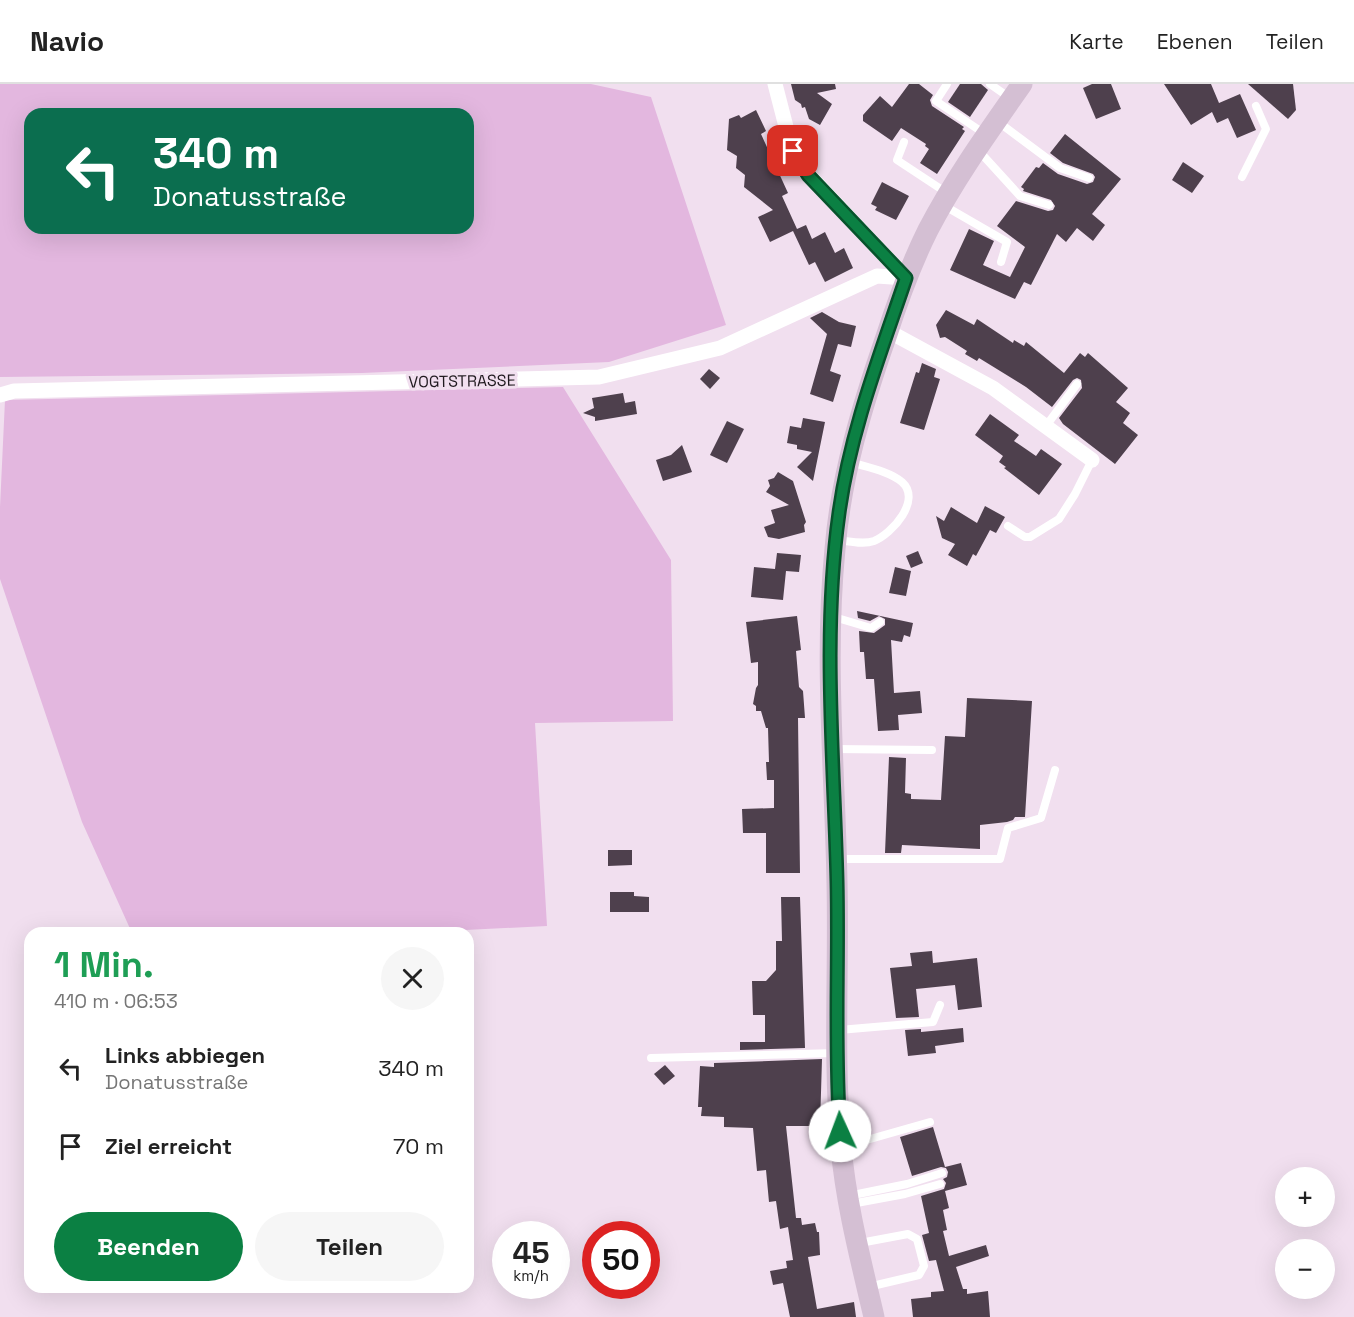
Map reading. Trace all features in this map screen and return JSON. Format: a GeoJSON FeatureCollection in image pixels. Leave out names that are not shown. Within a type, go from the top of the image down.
{"type":"FeatureCollection","features":[{"type":"Feature","properties":{"kind":"main road"},"geometry":{"type":"LineString","coordinates":[[874,1317],[849,1200],[841,1147],[833,749],[832,616],[836,540],[848,462],[861,414],[906,278],[946,199],[986,135],[1017,92]]}},
{"type":"Feature","properties":{"kind":"street"},"geometry":{"type":"LineString","coordinates":[[775,84],[791,146],[801,165],[906,278]]}},
{"type":"Feature","properties":{"kind":"street","name":"VOGTSTRASSE"},"geometry":{"type":"LineString","coordinates":[[0,395],[14,391],[599,377],[720,348],[877,276],[906,278]]}},
{"type":"Feature","properties":{"kind":"street"},"geometry":{"type":"LineString","coordinates":[[888,331],[981,380],[1092,460]]}},
{"type":"Feature","properties":{"kind":"lane"},"geometry":{"type":"LineString","coordinates":[[947,84],[936,101],[986,135],[1060,168],[1089,178]]}},
{"type":"Feature","properties":{"kind":"lane"},"geometry":{"type":"LineString","coordinates":[[990,84],[1017,92]]}},
{"type":"Feature","properties":{"kind":"lane"},"geometry":{"type":"LineString","coordinates":[[1242,177],[1266,129],[1256,106]]}},
{"type":"Feature","properties":{"kind":"lane"},"geometry":{"type":"LineString","coordinates":[[986,135],[1020,196],[1049,205]]}},
{"type":"Feature","properties":{"kind":"lane"},"geometry":{"type":"LineString","coordinates":[[904,142],[897,160],[946,199],[1007,242],[1001,262]]}},
{"type":"Feature","properties":{"kind":"lane"},"geometry":{"type":"LineString","coordinates":[[1046,426],[1077,384]]}},
{"type":"Feature","properties":{"kind":"lane"},"geometry":{"type":"LineString","coordinates":[[1008,526],[1025,537],[1030,537],[1059,519],[1092,460]]}},
{"type":"Feature","properties":{"kind":"lane"},"geometry":{"type":"LineString","coordinates":[[836,540],[859,543],[873,541],[885,535],[900,520],[908,502],[908,491],[901,481],[848,462]]}},
{"type":"Feature","properties":{"kind":"lane"},"geometry":{"type":"LineString","coordinates":[[832,616],[871,628],[880,622]]}},
{"type":"Feature","properties":{"kind":"lane"},"geometry":{"type":"LineString","coordinates":[[833,749],[932,750]]}},
{"type":"Feature","properties":{"kind":"lane"},"geometry":{"type":"LineString","coordinates":[[836,859],[1000,859],[1008,828],[1041,818],[1055,770]]}},
{"type":"Feature","properties":{"kind":"lane"},"geometry":{"type":"LineString","coordinates":[[838,1030],[933,1022],[940,1005]]}},
{"type":"Feature","properties":{"kind":"lane"},"geometry":{"type":"LineString","coordinates":[[651,1058],[838,1053]]}},
{"type":"Feature","properties":{"kind":"lane"},"geometry":{"type":"LineString","coordinates":[[841,1147],[930,1122]]}},
{"type":"Feature","properties":{"kind":"lane"},"geometry":{"type":"LineString","coordinates":[[849,1200],[942,1173]]}},
{"type":"Feature","properties":{"kind":"lane"},"geometry":{"type":"LineString","coordinates":[[849,1200],[905,1194],[940,1184]]}},
{"type":"Feature","properties":{"kind":"lane"},"geometry":{"type":"LineString","coordinates":[[858,1243],[908,1234],[917,1239],[924,1266],[919,1275],[867,1287]]}},
{"type":"Feature","properties":{"kind":"shaded area"},"geometry":{"type":"Polygon","coordinates":[[[0,84],[591,84],[651,97],[726,325],[609,362],[362,373],[0,377],[0,84]]]}},
{"type":"Feature","properties":{"kind":"shaded area"},"geometry":{"type":"Polygon","coordinates":[[[563,387],[671,560],[673,721],[535,723],[547,926],[474,930],[474,927],[129,927],[82,822],[0,579],[0,507],[5,400],[563,387]]]}},
{"type":"Feature","properties":{"kind":"building"},"geometry":{"type":"Polygon","coordinates":[[[791,84],[835,84],[836,89],[817,93],[832,104],[820,125],[809,119],[805,107],[802,108],[801,104],[795,100],[791,84]]]}},
{"type":"Feature","properties":{"kind":"building"},"geometry":{"type":"Polygon","coordinates":[[[909,84],[919,84],[933,95],[930,100],[932,106],[964,127],[962,129],[965,131],[937,174],[920,163],[929,149],[925,146],[926,144],[901,128],[892,141],[863,121],[863,115],[880,96],[892,107],[909,84]]]}},
{"type":"Feature","properties":{"kind":"building"},"geometry":{"type":"Polygon","coordinates":[[[960,84],[981,84],[988,90],[970,117],[948,102],[960,84]]]}},
{"type":"Feature","properties":{"kind":"building"},"geometry":{"type":"Polygon","coordinates":[[[1092,84],[1111,84],[1121,109],[1096,119],[1083,88],[1092,84]]]}},
{"type":"Feature","properties":{"kind":"building"},"geometry":{"type":"Polygon","coordinates":[[[1164,84],[1211,84],[1219,103],[1240,94],[1256,130],[1237,138],[1228,118],[1217,123],[1212,112],[1191,125],[1164,84]]]}},
{"type":"Feature","properties":{"kind":"building"},"geometry":{"type":"Polygon","coordinates":[[[1248,84],[1293,84],[1296,110],[1288,119],[1248,84]]]}},
{"type":"Feature","properties":{"kind":"building"},"geometry":{"type":"Polygon","coordinates":[[[756,110],[766,131],[761,134],[788,193],[782,196],[797,229],[806,225],[812,239],[825,232],[835,253],[844,248],[853,268],[825,282],[815,262],[809,265],[793,231],[770,242],[758,217],[773,210],[744,187],[745,175],[736,168],[737,156],[727,150],[729,119],[739,115],[741,118],[756,110]]]}},
{"type":"Feature","properties":{"kind":"building"},"geometry":{"type":"Polygon","coordinates":[[[1065,134],[1121,179],[1092,214],[1105,225],[1093,241],[1077,228],[1066,242],[1057,234],[1031,285],[1024,282],[1015,299],[950,270],[969,229],[994,241],[983,265],[1010,277],[1025,247],[997,226],[1016,201],[1048,211],[1053,210],[1055,206],[1051,200],[1023,191],[1021,187],[1036,167],[1039,168],[1043,163],[1058,174],[1087,184],[1093,182],[1095,177],[1093,174],[1063,163],[1050,153],[1065,134]]]}},
{"type":"Feature","properties":{"kind":"building"},"geometry":{"type":"Polygon","coordinates":[[[1183,162],[1204,176],[1192,193],[1172,180],[1183,162]]]}},
{"type":"Feature","properties":{"kind":"building"},"geometry":{"type":"Polygon","coordinates":[[[882,182],[909,196],[896,220],[875,210],[877,207],[871,204],[882,182]]]}},
{"type":"Feature","properties":{"kind":"building"},"geometry":{"type":"Polygon","coordinates":[[[946,310],[974,325],[977,319],[1013,343],[1014,340],[1024,346],[1026,342],[1064,373],[1080,353],[1085,357],[1088,353],[1128,388],[1116,402],[1130,413],[1123,423],[1138,435],[1115,464],[1063,424],[1059,418],[1082,388],[1081,380],[1077,378],[1073,380],[1052,407],[1026,387],[979,358],[977,361],[965,354],[967,351],[945,337],[940,338],[936,325],[946,310]]]}},
{"type":"Feature","properties":{"kind":"building"},"geometry":{"type":"Polygon","coordinates":[[[822,312],[839,322],[856,326],[851,347],[838,344],[830,371],[841,375],[833,402],[810,394],[827,334],[810,318],[822,312]]]}},
{"type":"Feature","properties":{"kind":"building"},"geometry":{"type":"Polygon","coordinates":[[[922,363],[936,369],[934,377],[940,379],[924,430],[900,423],[916,372],[919,373],[922,363]]]}},
{"type":"Feature","properties":{"kind":"building"},"geometry":{"type":"Polygon","coordinates":[[[709,369],[720,378],[710,389],[700,379],[709,369]]]}},
{"type":"Feature","properties":{"kind":"building"},"geometry":{"type":"Polygon","coordinates":[[[623,393],[625,403],[635,401],[637,414],[595,421],[595,417],[583,413],[594,408],[592,398],[623,393]]]}},
{"type":"Feature","properties":{"kind":"building"},"geometry":{"type":"Polygon","coordinates":[[[990,414],[1019,435],[1014,441],[1036,456],[1041,449],[1062,464],[1039,495],[1004,468],[1006,467],[999,462],[1003,456],[975,435],[990,414]]]}},
{"type":"Feature","properties":{"kind":"building"},"geometry":{"type":"Polygon","coordinates":[[[803,418],[825,422],[813,481],[797,467],[812,452],[797,449],[797,445],[787,443],[790,426],[801,428],[803,418]]]}},
{"type":"Feature","properties":{"kind":"building"},"geometry":{"type":"Polygon","coordinates":[[[727,421],[744,429],[727,463],[710,455],[727,421]]]}},
{"type":"Feature","properties":{"kind":"building"},"geometry":{"type":"Polygon","coordinates":[[[682,445],[692,472],[663,481],[656,460],[671,455],[682,445]]]}},
{"type":"Feature","properties":{"kind":"building"},"geometry":{"type":"Polygon","coordinates":[[[778,472],[793,481],[806,522],[805,532],[779,539],[768,537],[764,527],[775,523],[771,510],[789,505],[766,492],[770,486],[768,480],[774,478],[778,472]]]}},
{"type":"Feature","properties":{"kind":"building"},"geometry":{"type":"Polygon","coordinates":[[[985,506],[1005,517],[996,533],[990,530],[976,556],[973,554],[967,566],[948,555],[955,544],[942,538],[936,516],[944,521],[951,507],[977,523],[985,506]]]}},
{"type":"Feature","properties":{"kind":"building"},"geometry":{"type":"Polygon","coordinates":[[[918,551],[923,563],[911,568],[906,556],[918,551]]]}},
{"type":"Feature","properties":{"kind":"building"},"geometry":{"type":"Polygon","coordinates":[[[777,553],[801,555],[799,572],[786,571],[783,600],[751,597],[754,567],[775,569],[777,553]]]}},
{"type":"Feature","properties":{"kind":"building"},"geometry":{"type":"Polygon","coordinates":[[[895,567],[911,571],[906,596],[889,593],[895,567]]]}},
{"type":"Feature","properties":{"kind":"building"},"geometry":{"type":"Polygon","coordinates":[[[857,611],[913,623],[910,637],[904,635],[902,642],[891,640],[894,693],[920,691],[922,713],[898,715],[899,730],[878,731],[874,679],[866,679],[864,652],[860,652],[859,631],[874,633],[885,625],[885,619],[879,616],[870,621],[858,618],[857,611]]]}},
{"type":"Feature","properties":{"kind":"building"},"geometry":{"type":"Polygon","coordinates":[[[797,616],[801,650],[796,651],[799,687],[803,691],[805,718],[798,718],[800,873],[766,873],[766,833],[743,833],[742,809],[774,808],[774,780],[767,780],[768,728],[766,728],[761,711],[756,711],[756,706],[753,704],[758,685],[758,662],[751,663],[746,622],[797,616]]]}},
{"type":"Feature","properties":{"kind":"building"},"geometry":{"type":"Polygon","coordinates":[[[967,698],[1032,701],[1025,817],[980,825],[980,849],[902,845],[901,853],[885,853],[889,757],[906,758],[905,793],[911,794],[911,799],[941,800],[945,736],[965,737],[967,698]]]}},
{"type":"Feature","properties":{"kind":"building"},"geometry":{"type":"Polygon","coordinates":[[[608,850],[632,850],[632,865],[608,866],[608,850]]]}},
{"type":"Feature","properties":{"kind":"building"},"geometry":{"type":"Polygon","coordinates":[[[610,892],[634,892],[634,896],[649,897],[649,912],[610,912],[610,892]]]}},
{"type":"Feature","properties":{"kind":"building"},"geometry":{"type":"Polygon","coordinates":[[[781,897],[800,897],[805,1048],[740,1050],[740,1042],[765,1042],[765,1015],[753,1015],[752,981],[766,981],[776,970],[776,941],[782,941],[781,897]]]}},
{"type":"Feature","properties":{"kind":"building"},"geometry":{"type":"Polygon","coordinates":[[[932,951],[933,963],[977,958],[982,1007],[958,1010],[955,985],[916,989],[919,1017],[896,1018],[890,968],[912,966],[910,953],[932,951]]]}},
{"type":"Feature","properties":{"kind":"building"},"geometry":{"type":"Polygon","coordinates":[[[963,1028],[964,1042],[935,1046],[936,1053],[908,1056],[905,1030],[921,1029],[921,1032],[963,1028]]]}},
{"type":"Feature","properties":{"kind":"building"},"geometry":{"type":"Polygon","coordinates":[[[822,1059],[820,1126],[786,1126],[796,1218],[801,1218],[802,1225],[815,1223],[817,1232],[819,1232],[820,1255],[808,1257],[817,1309],[854,1302],[856,1317],[790,1317],[783,1283],[773,1285],[770,1271],[787,1268],[786,1261],[793,1260],[788,1227],[780,1229],[776,1201],[769,1202],[766,1170],[757,1171],[753,1128],[724,1127],[724,1117],[701,1116],[702,1107],[698,1107],[700,1066],[714,1067],[714,1063],[822,1059]]]}},
{"type":"Feature","properties":{"kind":"building"},"geometry":{"type":"Polygon","coordinates":[[[665,1065],[675,1076],[664,1085],[654,1074],[665,1065]]]}},
{"type":"Feature","properties":{"kind":"building"},"geometry":{"type":"Polygon","coordinates":[[[933,1127],[945,1167],[961,1163],[967,1185],[945,1191],[949,1208],[943,1210],[947,1230],[943,1231],[949,1256],[986,1245],[989,1256],[956,1267],[963,1289],[967,1289],[967,1294],[988,1291],[990,1317],[913,1317],[911,1299],[931,1297],[931,1292],[944,1291],[936,1260],[929,1261],[922,1235],[929,1233],[921,1196],[944,1189],[946,1183],[943,1179],[947,1177],[948,1172],[946,1168],[941,1167],[912,1176],[900,1137],[933,1127]]]}},
{"type":"Feature","properties":{"kind":"route"},"geometry":{"type":"LineString","coordinates":[[793,151],[808,175],[906,278],[858,424],[844,483],[835,547],[832,587],[831,688],[837,882],[840,1131]]}}]}
